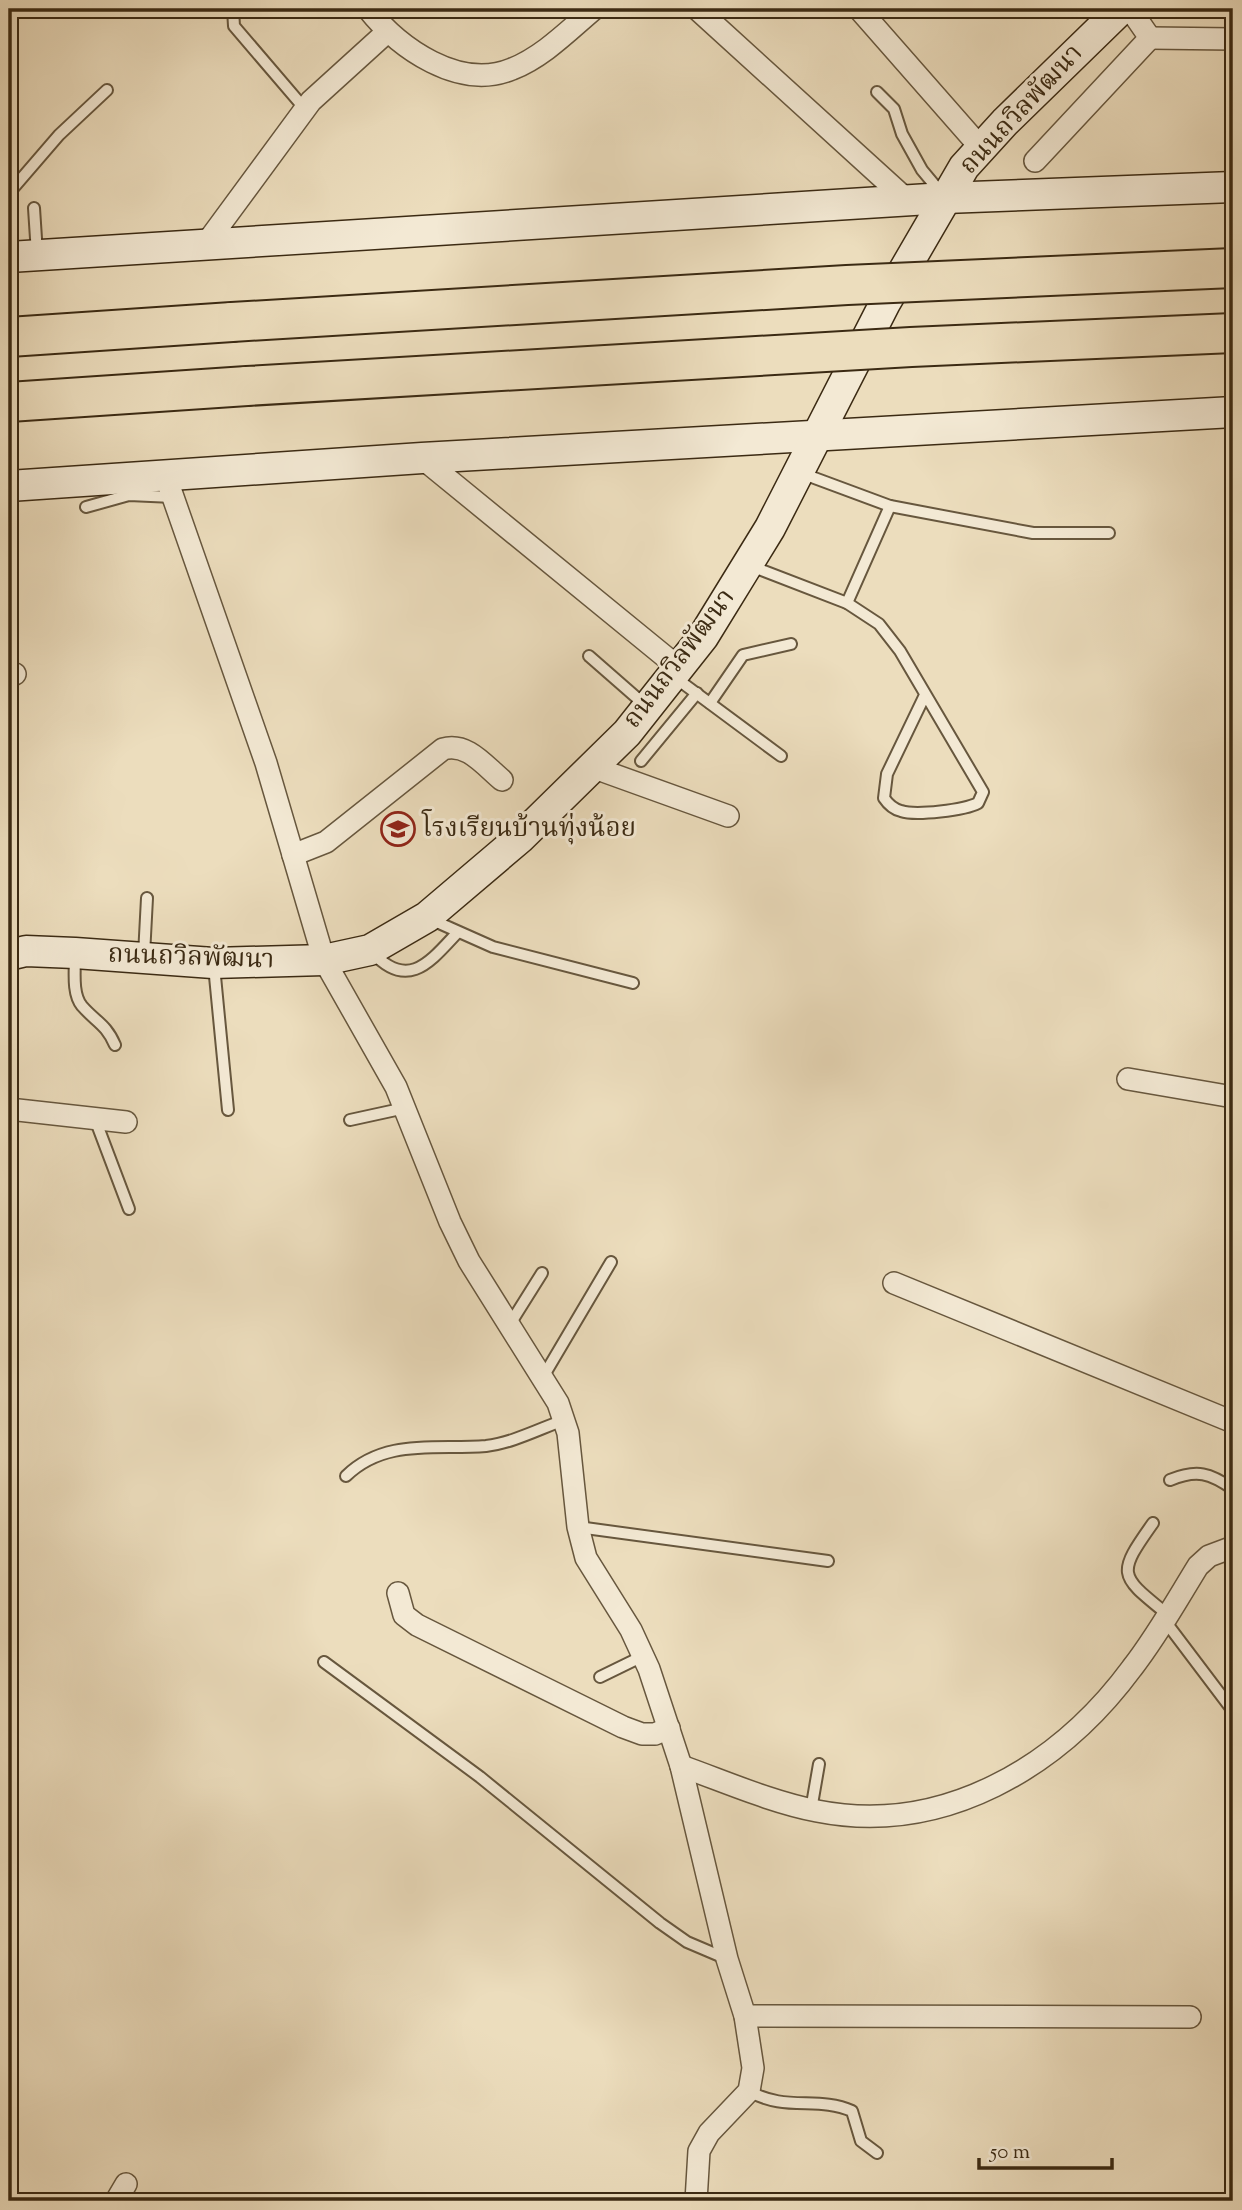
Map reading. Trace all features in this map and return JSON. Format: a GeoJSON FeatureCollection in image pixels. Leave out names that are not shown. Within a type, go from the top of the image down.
{"type":"FeatureCollection","features":[{"type":"Feature","properties":{"kind":"highway"},"geometry":{"type":"LineString","coordinates":[[9,337],[847,285],[1233,268]]}},
{"type":"Feature","properties":{"kind":"highway"},"geometry":{"type":"LineString","coordinates":[[9,401],[923,346],[1233,333]]}},
{"type":"Feature","properties":{"kind":"main road","name":"ถนนถวิลพัฒนา"},"geometry":{"type":"LineString","coordinates":[[9,955],[26,951],[213,963],[324,960],[370,950],[427,917],[520,838],[647,708],[703,638],[748,565],[799,472],[885,303],[945,198],[981,148],[1114,12]]}},
{"type":"Feature","properties":{"kind":"main road"},"geometry":{"type":"LineString","coordinates":[[23,256],[907,200],[1233,187]]}},
{"type":"Feature","properties":{"kind":"main road"},"geometry":{"type":"LineString","coordinates":[[9,486],[170,487],[422,458],[1233,412]]}},
{"type":"Feature","properties":{"kind":"street"},"geometry":{"type":"LineString","coordinates":[[368,9],[387,32],[435,63],[461,73],[491,74],[509,71],[529,61],[594,9]]}},
{"type":"Feature","properties":{"kind":"street"},"geometry":{"type":"LineString","coordinates":[[698,9],[907,200]]}},
{"type":"Feature","properties":{"kind":"street"},"geometry":{"type":"LineString","coordinates":[[859,9],[981,148]]}},
{"type":"Feature","properties":{"kind":"street"},"geometry":{"type":"LineString","coordinates":[[1114,12],[1150,38],[1233,39]]}},
{"type":"Feature","properties":{"kind":"street"},"geometry":{"type":"LineString","coordinates":[[205,245],[304,109],[341,71],[387,32]]}},
{"type":"Feature","properties":{"kind":"street"},"geometry":{"type":"LineString","coordinates":[[1035,161],[1150,38]]}},
{"type":"Feature","properties":{"kind":"street"},"geometry":{"type":"LineString","coordinates":[[422,458],[676,672]]}},
{"type":"Feature","properties":{"kind":"street"},"geometry":{"type":"LineString","coordinates":[[170,487],[262,750],[324,960],[406,1108],[450,1222],[469,1261],[543,1377],[564,1420],[571,1454],[578,1527],[586,1558],[594,1576],[631,1630],[643,1656],[681,1766],[727,1959],[745,2016],[752,2058],[749,2091],[709,2133],[699,2151],[696,2201]]}},
{"type":"Feature","properties":{"kind":"street"},"geometry":{"type":"LineString","coordinates":[[293,855],[326,842],[443,748],[465,748],[502,780]]}},
{"type":"Feature","properties":{"kind":"street"},"geometry":{"type":"LineString","coordinates":[[592,767],[727,816]]}},
{"type":"Feature","properties":{"kind":"street"},"geometry":{"type":"LineString","coordinates":[[1128,1079],[1233,1097]]}},
{"type":"Feature","properties":{"kind":"street"},"geometry":{"type":"LineString","coordinates":[[9,1109],[126,1122]]}},
{"type":"Feature","properties":{"kind":"street"},"geometry":{"type":"LineString","coordinates":[[894,1283],[1233,1422]]}},
{"type":"Feature","properties":{"kind":"street"},"geometry":{"type":"LineString","coordinates":[[681,1766],[811,1810],[851,1816],[929,1810],[975,1797],[1015,1777],[1046,1757],[1131,1671],[1198,1566],[1209,1556],[1233,1547]]}},
{"type":"Feature","properties":{"kind":"street"},"geometry":{"type":"LineString","coordinates":[[398,1593],[404,1615],[417,1625],[582,1708],[642,1734],[655,1734],[669,1728]]}},
{"type":"Feature","properties":{"kind":"street"},"geometry":{"type":"LineString","coordinates":[[745,2016],[1190,2017]]}},
{"type":"Feature","properties":{"kind":"lane"},"geometry":{"type":"LineString","coordinates":[[233,9],[234,26],[304,109]]}},
{"type":"Feature","properties":{"kind":"lane"},"geometry":{"type":"LineString","coordinates":[[9,193],[59,135],[107,90]]}},
{"type":"Feature","properties":{"kind":"lane"},"geometry":{"type":"LineString","coordinates":[[877,92],[894,109],[902,134],[922,170],[945,198]]}},
{"type":"Feature","properties":{"kind":"lane"},"geometry":{"type":"LineString","coordinates":[[23,256],[34,208]]}},
{"type":"Feature","properties":{"kind":"lane"},"geometry":{"type":"LineString","coordinates":[[799,472],[890,506],[1034,533],[1109,533]]}},
{"type":"Feature","properties":{"kind":"lane"},"geometry":{"type":"LineString","coordinates":[[86,507],[170,487]]}},
{"type":"Feature","properties":{"kind":"lane"},"geometry":{"type":"LineString","coordinates":[[847,603],[890,506]]}},
{"type":"Feature","properties":{"kind":"lane"},"geometry":{"type":"LineString","coordinates":[[748,565],[847,603],[879,624],[900,650],[983,792],[978,803],[968,808],[902,812],[889,805],[884,798],[887,774],[925,695]]}},
{"type":"Feature","properties":{"kind":"lane"},"geometry":{"type":"LineString","coordinates":[[710,703],[733,665],[743,655],[791,644]]}},
{"type":"Feature","properties":{"kind":"lane"},"geometry":{"type":"LineString","coordinates":[[589,656],[647,708]]}},
{"type":"Feature","properties":{"kind":"lane"},"geometry":{"type":"LineString","coordinates":[[676,672],[710,703],[781,756]]}},
{"type":"Feature","properties":{"kind":"lane"},"geometry":{"type":"LineString","coordinates":[[640,761],[698,693]]}},
{"type":"Feature","properties":{"kind":"lane"},"geometry":{"type":"LineString","coordinates":[[144,958],[147,898]]}},
{"type":"Feature","properties":{"kind":"lane"},"geometry":{"type":"LineString","coordinates":[[427,917],[457,933],[493,947],[633,983]]}},
{"type":"Feature","properties":{"kind":"lane"},"geometry":{"type":"LineString","coordinates":[[370,950],[394,970],[413,971],[427,965],[457,933]]}},
{"type":"Feature","properties":{"kind":"lane"},"geometry":{"type":"LineString","coordinates":[[75,953],[75,984],[81,1005],[108,1029],[115,1045]]}},
{"type":"Feature","properties":{"kind":"lane"},"geometry":{"type":"LineString","coordinates":[[213,963],[228,1110]]}},
{"type":"Feature","properties":{"kind":"lane"},"geometry":{"type":"LineString","coordinates":[[350,1120],[406,1108]]}},
{"type":"Feature","properties":{"kind":"lane"},"geometry":{"type":"LineString","coordinates":[[95,1119],[129,1209]]}},
{"type":"Feature","properties":{"kind":"lane"},"geometry":{"type":"LineString","coordinates":[[543,1377],[611,1262]]}},
{"type":"Feature","properties":{"kind":"lane"},"geometry":{"type":"LineString","coordinates":[[510,1324],[542,1273]]}},
{"type":"Feature","properties":{"kind":"lane"},"geometry":{"type":"LineString","coordinates":[[346,1476],[370,1456],[405,1448],[489,1446],[564,1420]]}},
{"type":"Feature","properties":{"kind":"lane"},"geometry":{"type":"LineString","coordinates":[[1170,1480],[1199,1472],[1212,1475],[1233,1489]]}},
{"type":"Feature","properties":{"kind":"lane"},"geometry":{"type":"LineString","coordinates":[[1153,1523],[1128,1558],[1126,1568],[1137,1590],[1166,1618],[1233,1711]]}},
{"type":"Feature","properties":{"kind":"lane"},"geometry":{"type":"LineString","coordinates":[[578,1527],[828,1561]]}},
{"type":"Feature","properties":{"kind":"lane"},"geometry":{"type":"LineString","coordinates":[[600,1677],[643,1656]]}},
{"type":"Feature","properties":{"kind":"lane"},"geometry":{"type":"LineString","coordinates":[[324,1662],[481,1777],[660,1923],[687,1942],[727,1959]]}},
{"type":"Feature","properties":{"kind":"lane"},"geometry":{"type":"LineString","coordinates":[[811,1810],[819,1764]]}},
{"type":"Feature","properties":{"kind":"lane"},"geometry":{"type":"LineString","coordinates":[[749,2091],[779,2103],[839,2105],[852,2111],[861,2141],[877,2153]]}},
{"type":"Feature","properties":{"kind":"place","name":"โรงเรียนบ้านทุ่งน้อย"},"geometry":{"type":"Point","coordinates":[398,829]}}]}
